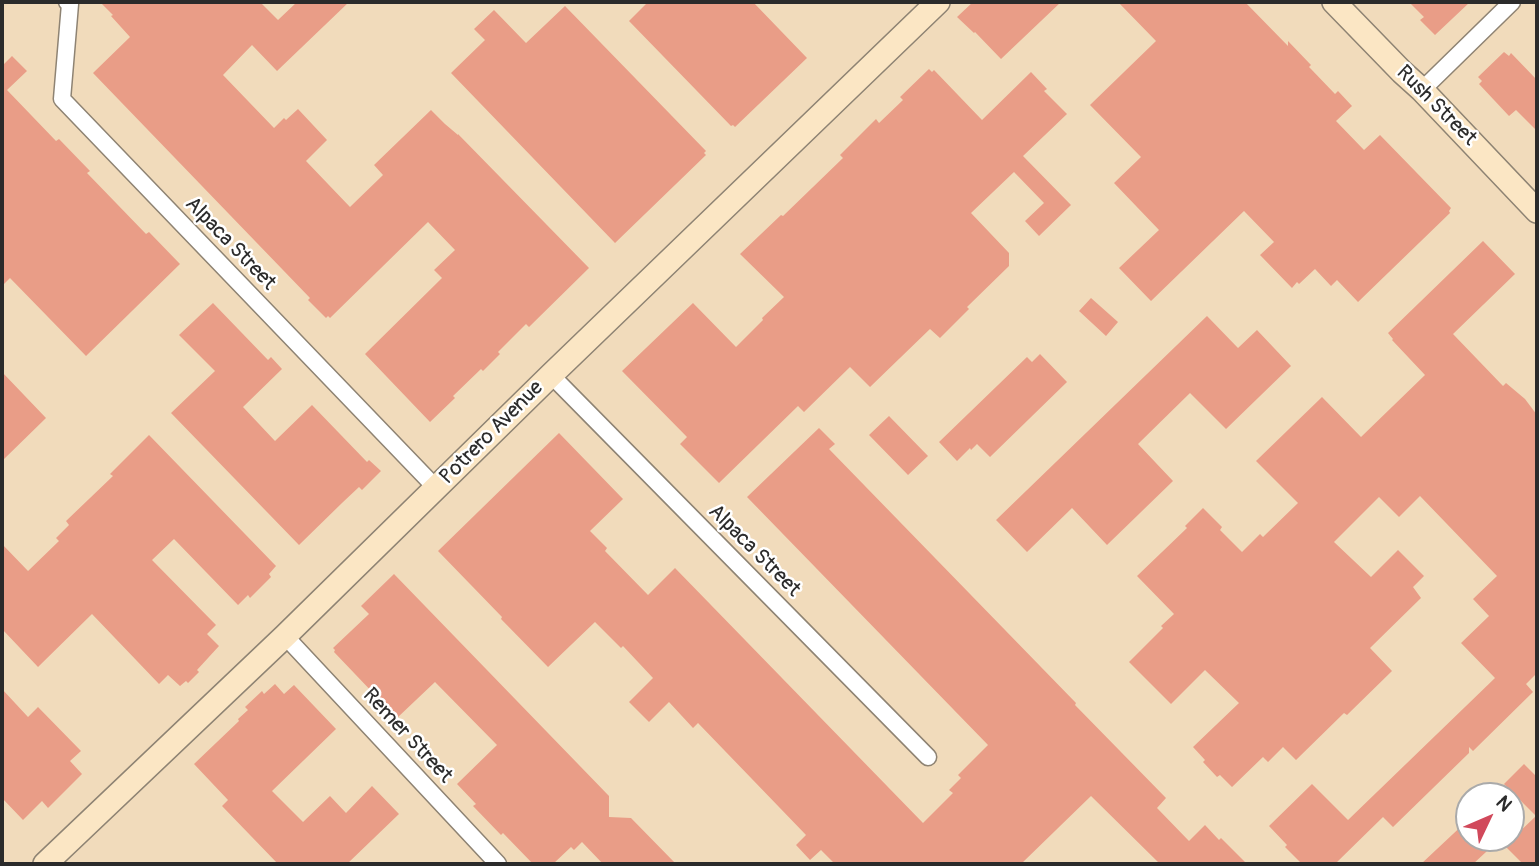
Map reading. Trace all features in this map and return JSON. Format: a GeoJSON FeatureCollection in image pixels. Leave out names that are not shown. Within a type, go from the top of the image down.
{"type":"FeatureCollection","features":[{"type":"Feature","properties":{"kind":"street","name":"Alpaca Street"},"geometry":{"type":"LineString","coordinates":[[67,2],[69,4],[62,99],[436,489]]}},
{"type":"Feature","properties":{"kind":"street","name":"Potrero Avenue"},"geometry":{"type":"LineString","coordinates":[[45,864],[285,636],[938,2]]}},
{"type":"Feature","properties":{"kind":"street","name":"Rush Street"},"geometry":{"type":"LineString","coordinates":[[1334,2],[1537,211]]}},
{"type":"Feature","properties":{"kind":"street"},"geometry":{"type":"LineString","coordinates":[[1422,90],[1512,2]]}},
{"type":"Feature","properties":{"kind":"street","name":"Alpaca Street"},"geometry":{"type":"LineString","coordinates":[[551,375],[928,757]]}},
{"type":"Feature","properties":{"kind":"street","name":"Remer Street"},"geometry":{"type":"LineString","coordinates":[[285,636],[499,864]]}},
{"type":"Feature","properties":{"kind":"building"},"geometry":{"type":"Polygon","coordinates":[[[100,2],[260,2],[278,20],[297,2],[349,2],[277,71],[252,45],[223,75],[274,128],[298,109],[327,140],[306,161],[350,207],[383,175],[374,165],[431,110],[458,134],[589,268],[529,327],[526,324],[498,352],[500,354],[453,396],[455,398],[430,422],[365,354],[442,278],[434,270],[455,250],[428,222],[330,318],[326,318],[308,300],[310,298],[93,73],[130,37],[100,2]]]}},
{"type":"Feature","properties":{"kind":"building"},"geometry":{"type":"Polygon","coordinates":[[[648,2],[753,2],[807,58],[735,127],[731,126],[629,21],[648,2]]]}},
{"type":"Feature","properties":{"kind":"building"},"geometry":{"type":"Polygon","coordinates":[[[973,2],[1061,2],[1001,59],[957,17],[973,2]]]}},
{"type":"Feature","properties":{"kind":"building"},"geometry":{"type":"Polygon","coordinates":[[[1118,2],[1245,2],[1288,46],[1288,41],[1335,94],[1338,91],[1352,106],[1336,121],[1364,150],[1380,135],[1451,208],[1450,213],[1358,302],[1337,280],[1331,286],[1315,269],[1292,288],[1260,255],[1274,242],[1244,211],[1151,301],[1119,268],[1159,230],[1114,183],[1141,157],[1090,105],[1156,41],[1118,2]]]}},
{"type":"Feature","properties":{"kind":"building"},"geometry":{"type":"Polygon","coordinates":[[[1409,2],[1470,2],[1435,35],[1420,20],[1424,17],[1409,2]]]}},
{"type":"Feature","properties":{"kind":"building"},"geometry":{"type":"Polygon","coordinates":[[[565,6],[706,151],[706,155],[615,243],[451,73],[485,40],[474,29],[494,10],[526,43],[565,6]]]}},
{"type":"Feature","properties":{"kind":"building"},"geometry":{"type":"Polygon","coordinates":[[[1504,52],[1509,56],[1511,53],[1537,80],[1537,131],[1516,110],[1509,116],[1479,84],[1482,81],[1478,77],[1504,52]]]}},
{"type":"Feature","properties":{"kind":"building"},"geometry":{"type":"Polygon","coordinates":[[[12,56],[27,71],[7,90],[56,141],[59,139],[90,171],[87,173],[146,234],[149,232],[180,264],[86,356],[10,278],[2,286],[2,66],[12,56]]]}},
{"type":"Feature","properties":{"kind":"building"},"geometry":{"type":"Polygon","coordinates":[[[929,69],[932,72],[934,70],[982,120],[1031,72],[1047,89],[1044,91],[1067,114],[1023,156],[1071,205],[1039,236],[1025,221],[1044,203],[1014,172],[971,213],[1009,253],[1009,266],[967,307],[969,309],[940,338],[930,329],[870,387],[850,367],[804,412],[798,406],[719,483],[680,444],[687,437],[622,371],[693,303],[736,347],[784,297],[740,254],[843,158],[840,155],[876,119],[879,123],[903,100],[900,97],[929,69]]]}},
{"type":"Feature","properties":{"kind":"building"},"geometry":{"type":"Polygon","coordinates":[[[1483,241],[1515,274],[1453,334],[1503,386],[1506,383],[1525,399],[1537,415],[1537,673],[1526,684],[1533,692],[1473,751],[1469,747],[1469,753],[1393,827],[1383,817],[1335,864],[1302,864],[1269,826],[1312,784],[1348,820],[1495,678],[1461,643],[1489,616],[1473,599],[1497,576],[1420,496],[1399,517],[1379,497],[1334,542],[1371,577],[1398,550],[1424,576],[1413,587],[1421,598],[1370,648],[1392,671],[1296,760],[1283,747],[1268,762],[1263,757],[1232,787],[1220,775],[1217,777],[1193,747],[1239,703],[1205,670],[1171,704],[1129,662],[1174,614],[1137,576],[1187,528],[1185,526],[1203,508],[1242,552],[1260,534],[1263,537],[1298,503],[1256,461],[1322,397],[1361,437],[1425,375],[1388,333],[1483,241]]]}},
{"type":"Feature","properties":{"kind":"building"},"geometry":{"type":"Polygon","coordinates":[[[1091,298],[1118,322],[1106,336],[1079,311],[1091,298]]]}},
{"type":"Feature","properties":{"kind":"building"},"geometry":{"type":"Polygon","coordinates":[[[213,303],[268,360],[271,357],[282,369],[243,407],[275,441],[312,405],[367,462],[369,460],[381,471],[362,490],[359,487],[299,545],[171,413],[215,371],[179,335],[213,303]]]}},
{"type":"Feature","properties":{"kind":"building"},"geometry":{"type":"Polygon","coordinates":[[[1207,316],[1238,348],[1257,330],[1291,366],[1226,429],[1190,393],[1138,444],[1173,481],[1107,545],[1072,508],[1027,552],[996,520],[1207,316]]]}},
{"type":"Feature","properties":{"kind":"building"},"geometry":{"type":"Polygon","coordinates":[[[1040,354],[1067,382],[990,457],[977,444],[957,461],[939,442],[1027,357],[1032,362],[1040,354]]]}},
{"type":"Feature","properties":{"kind":"building"},"geometry":{"type":"Polygon","coordinates":[[[2,372],[46,418],[2,461],[2,372]]]}},
{"type":"Feature","properties":{"kind":"building"},"geometry":{"type":"Polygon","coordinates":[[[889,416],[928,456],[908,475],[869,435],[889,416]]]}},
{"type":"Feature","properties":{"kind":"building"},"geometry":{"type":"Polygon","coordinates":[[[819,428],[835,444],[829,449],[1166,798],[1157,808],[1189,841],[1205,825],[1247,864],[1160,864],[1091,796],[1021,864],[835,864],[821,850],[810,860],[796,845],[806,835],[698,723],[693,728],[669,702],[649,722],[629,702],[653,678],[623,646],[621,648],[595,622],[548,667],[438,551],[559,433],[623,499],[590,531],[607,548],[605,551],[648,595],[675,568],[923,823],[953,793],[949,790],[961,778],[958,775],[988,745],[747,497],[819,428]]]}},
{"type":"Feature","properties":{"kind":"building"},"geometry":{"type":"Polygon","coordinates":[[[149,435],[276,566],[269,574],[271,577],[250,598],[248,595],[238,605],[174,539],[152,560],[216,625],[207,634],[219,646],[188,683],[186,681],[180,686],[168,675],[159,684],[92,614],[38,667],[2,629],[2,544],[28,571],[59,541],[56,538],[69,525],[66,521],[113,476],[110,474],[149,435]]]}},
{"type":"Feature","properties":{"kind":"building"},"geometry":{"type":"Polygon","coordinates":[[[394,574],[609,796],[609,817],[631,818],[676,864],[603,864],[582,842],[574,850],[571,847],[553,864],[533,864],[503,833],[501,835],[473,806],[476,804],[457,784],[497,745],[435,682],[397,718],[334,652],[333,648],[369,614],[361,606],[394,574]]]}},
{"type":"Feature","properties":{"kind":"building"},"geometry":{"type":"Polygon","coordinates":[[[275,684],[284,694],[294,685],[336,729],[272,791],[303,822],[330,796],[346,813],[372,786],[399,814],[347,864],[278,864],[222,806],[228,800],[194,764],[239,721],[248,710],[245,707],[262,691],[264,694],[275,684]]]}},
{"type":"Feature","properties":{"kind":"building"},"geometry":{"type":"Polygon","coordinates":[[[2,689],[28,717],[38,707],[81,751],[70,761],[82,774],[48,808],[42,801],[23,820],[2,798],[2,689]]]}},
{"type":"Feature","properties":{"kind":"building"},"geometry":{"type":"Polygon","coordinates":[[[1524,764],[1537,777],[1537,864],[1523,864],[1511,852],[1525,852],[1525,827],[1536,816],[1525,805],[1525,782],[1506,782],[1524,764]]]}},
{"type":"Feature","properties":{"kind":"building"},"geometry":{"type":"Polygon","coordinates":[[[1455,832],[1455,852],[1486,852],[1473,864],[1421,864],[1455,832]]]}}]}
